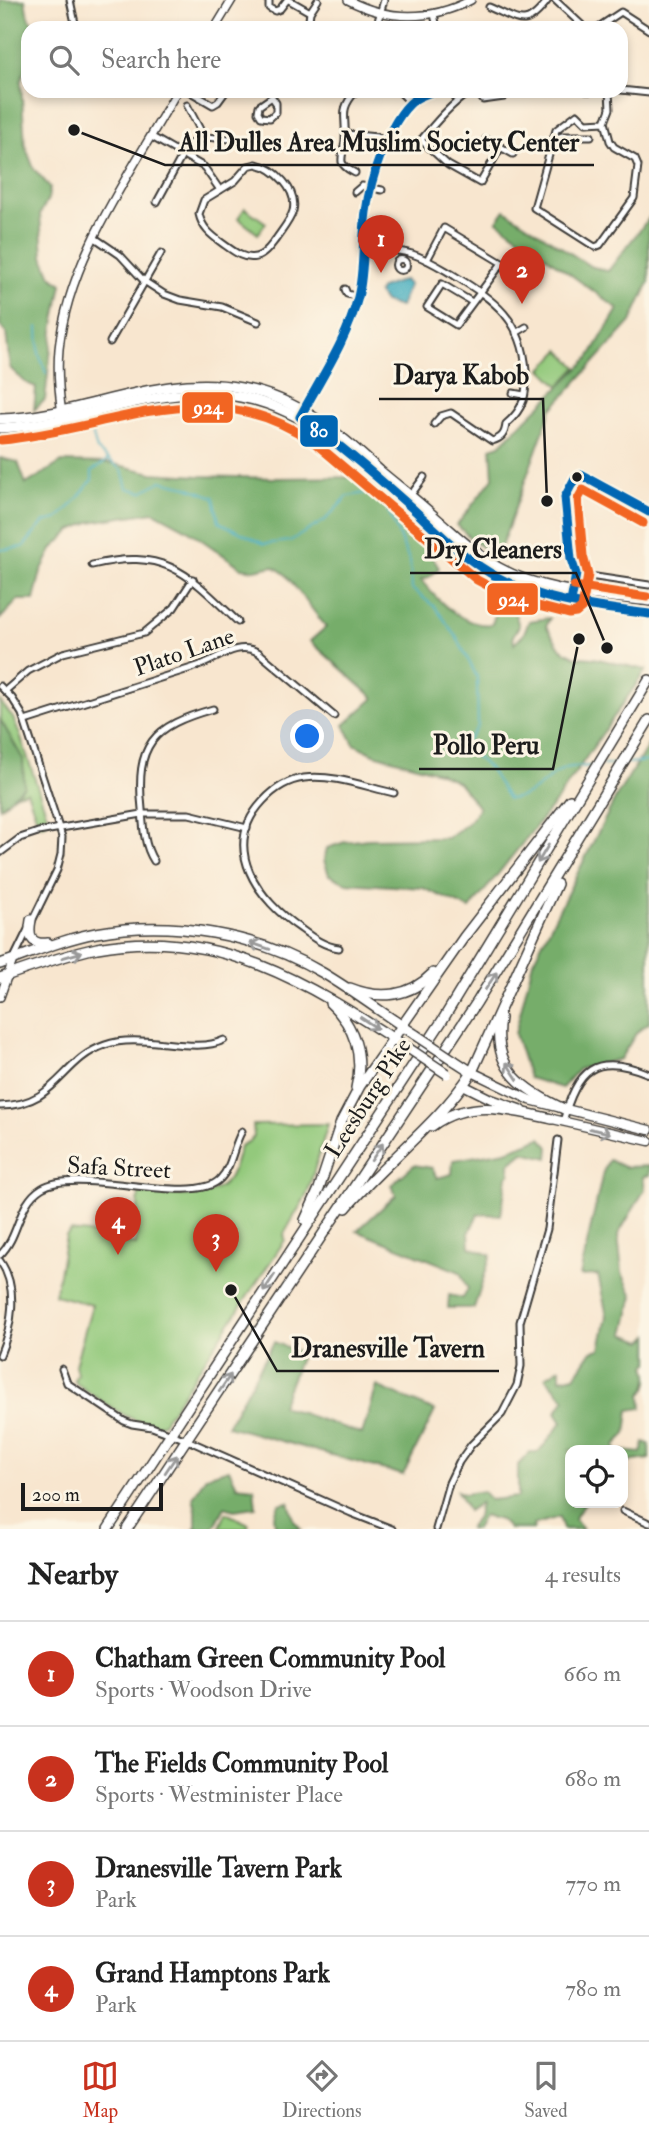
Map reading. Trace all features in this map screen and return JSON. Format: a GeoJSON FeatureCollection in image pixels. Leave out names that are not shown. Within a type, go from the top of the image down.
{"type":"FeatureCollection","features":[{"type":"Feature","properties":{"kind":"main road"},"geometry":{"type":"LineString","coordinates":[[0,419],[62,414],[172,395],[205,393],[245,397],[268,403],[302,414],[341,436],[468,546],[499,568],[542,586],[649,601]]}},
{"type":"Feature","properties":{"kind":"main road"},"geometry":{"type":"LineString","coordinates":[[0,428],[23,426],[62,414]]}},
{"type":"Feature","properties":{"kind":"main road"},"geometry":{"type":"LineString","coordinates":[[302,414],[444,537],[491,574],[523,590],[570,603],[649,614]]}},
{"type":"Feature","properties":{"kind":"main road","name":"Leesburg Pike"},"geometry":{"type":"LineString","coordinates":[[108,1529],[442,1021],[649,680]]}},
{"type":"Feature","properties":{"kind":"main road","name":"Leesburg Pike"},"geometry":{"type":"LineString","coordinates":[[127,1529],[509,953],[649,720]]}},
{"type":"Feature","properties":{"kind":"main road"},"geometry":{"type":"LineString","coordinates":[[284,1261],[316,1198],[338,1130],[353,1099],[464,937],[591,774]]}},
{"type":"Feature","properties":{"kind":"main road"},"geometry":{"type":"LineString","coordinates":[[319,1242],[353,1200],[419,1135],[472,1072],[545,907],[601,798]]}},
{"type":"Feature","properties":{"kind":"main road"},"geometry":{"type":"LineString","coordinates":[[31,920],[29,936],[37,943],[127,929],[190,930],[246,941],[287,956],[347,987],[382,995],[399,994],[424,982],[464,937]]}},
{"type":"Feature","properties":{"kind":"main road"},"geometry":{"type":"LineString","coordinates":[[0,964],[71,939]]}},
{"type":"Feature","properties":{"kind":"main road"},"geometry":{"type":"LineString","coordinates":[[4,977],[98,948],[130,944],[162,943],[230,954],[264,965],[341,1005],[463,1085],[491,1099],[563,1122],[649,1141]]}},
{"type":"Feature","properties":{"kind":"main road"},"geometry":{"type":"LineString","coordinates":[[322,973],[472,1072],[517,1095],[649,1130]]}},
{"type":"Feature","properties":{"kind":"main road"},"geometry":{"type":"LineString","coordinates":[[312,989],[343,1015],[354,1037],[359,1054],[359,1072],[353,1099]]}},
{"type":"Feature","properties":{"kind":"main road"},"geometry":{"type":"LineString","coordinates":[[505,996],[499,1032],[505,1063],[531,1093],[566,1110]]}},
{"type":"Feature","properties":{"kind":"main road"},"geometry":{"type":"LineString","coordinates":[[419,1135],[448,1116],[480,1108],[499,1108],[552,1119]]}},
{"type":"Feature","properties":{"kind":"street"},"geometry":{"type":"LineString","coordinates":[[70,0],[74,21]]}},
{"type":"Feature","properties":{"kind":"street"},"geometry":{"type":"LineString","coordinates":[[219,21],[232,0]]}},
{"type":"Feature","properties":{"kind":"street"},"geometry":{"type":"LineString","coordinates":[[269,0],[268,6],[273,11],[280,9],[288,0],[310,12]]}},
{"type":"Feature","properties":{"kind":"street"},"geometry":{"type":"LineString","coordinates":[[309,21],[310,12],[318,0]]}},
{"type":"Feature","properties":{"kind":"street"},"geometry":{"type":"LineString","coordinates":[[348,0],[380,13],[402,16],[434,14],[471,0]]}},
{"type":"Feature","properties":{"kind":"street"},"geometry":{"type":"LineString","coordinates":[[378,21],[384,0]]}},
{"type":"Feature","properties":{"kind":"street"},"geometry":{"type":"LineString","coordinates":[[489,7],[525,21],[533,18],[548,0]]}},
{"type":"Feature","properties":{"kind":"street"},"geometry":{"type":"LineString","coordinates":[[555,0],[578,21]]}},
{"type":"Feature","properties":{"kind":"street"},"geometry":{"type":"LineString","coordinates":[[608,21],[621,12],[649,30]]}},
{"type":"Feature","properties":{"kind":"street"},"geometry":{"type":"LineString","coordinates":[[434,14],[436,21]]}},
{"type":"Feature","properties":{"kind":"street"},"geometry":{"type":"LineString","coordinates":[[628,91],[649,93]]}},
{"type":"Feature","properties":{"kind":"street"},"geometry":{"type":"LineString","coordinates":[[62,414],[58,374],[61,332],[77,275],[173,98]]}},
{"type":"Feature","properties":{"kind":"street"},"geometry":{"type":"LineString","coordinates":[[200,98],[213,105],[221,98]]}},
{"type":"Feature","properties":{"kind":"street"},"geometry":{"type":"LineString","coordinates":[[351,98],[343,111],[346,134],[343,164],[355,173]]}},
{"type":"Feature","properties":{"kind":"street"},"geometry":{"type":"LineString","coordinates":[[407,98],[411,103]]}},
{"type":"Feature","properties":{"kind":"street"},"geometry":{"type":"LineString","coordinates":[[302,414],[330,364],[358,297],[371,186],[389,141],[411,103],[420,98]]}},
{"type":"Feature","properties":{"kind":"street"},"geometry":{"type":"LineString","coordinates":[[605,122],[586,123],[577,114],[559,126],[553,139],[535,209],[590,246],[597,247],[634,198],[638,166],[635,159],[611,144],[605,122],[610,109],[608,98]]}},
{"type":"Feature","properties":{"kind":"street"},"geometry":{"type":"LineString","coordinates":[[459,99],[421,140],[448,165],[480,183],[501,147]]}},
{"type":"Feature","properties":{"kind":"street"},"geometry":{"type":"LineString","coordinates":[[187,105],[204,136]]}},
{"type":"Feature","properties":{"kind":"street"},"geometry":{"type":"LineString","coordinates":[[553,139],[562,136],[588,136],[592,124]]}},
{"type":"Feature","properties":{"kind":"street"},"geometry":{"type":"LineString","coordinates":[[346,134],[389,141]]}},
{"type":"Feature","properties":{"kind":"street"},"geometry":{"type":"LineString","coordinates":[[156,202],[188,145],[204,136],[244,140]]}},
{"type":"Feature","properties":{"kind":"street"},"geometry":{"type":"LineString","coordinates":[[152,137],[204,167],[220,190]]}},
{"type":"Feature","properties":{"kind":"street"},"geometry":{"type":"LineString","coordinates":[[485,139],[513,154]]}},
{"type":"Feature","properties":{"kind":"street"},"geometry":{"type":"LineString","coordinates":[[256,164],[276,173],[285,185],[292,200],[292,211],[279,234],[261,255],[253,257],[236,253],[205,230],[199,214],[201,205],[220,190],[235,181],[248,166],[256,164]]}},
{"type":"Feature","properties":{"kind":"street"},"geometry":{"type":"LineString","coordinates":[[355,192],[360,186],[382,190]]}},
{"type":"Feature","properties":{"kind":"street"},"geometry":{"type":"LineString","coordinates":[[427,260],[444,228],[502,263],[456,325],[428,307],[442,284],[472,302]]}},
{"type":"Feature","properties":{"kind":"street"},"geometry":{"type":"LineString","coordinates":[[95,238],[120,255],[144,281],[171,297],[222,307],[257,322]]}},
{"type":"Feature","properties":{"kind":"street"},"geometry":{"type":"LineString","coordinates":[[364,248],[404,252],[427,260],[498,305],[516,333],[526,368],[524,394],[518,414],[506,424],[505,432],[500,438],[492,441],[451,414],[441,415],[434,425]]}},
{"type":"Feature","properties":{"kind":"street"},"geometry":{"type":"LineString","coordinates":[[403,260],[404,252]]}},
{"type":"Feature","properties":{"kind":"street"},"geometry":{"type":"LineString","coordinates":[[110,342],[161,253]]}},
{"type":"Feature","properties":{"kind":"street"},"geometry":{"type":"LineString","coordinates":[[345,289],[347,294],[358,297]]}},
{"type":"Feature","properties":{"kind":"street"},"geometry":{"type":"LineString","coordinates":[[516,333],[526,327]]}},
{"type":"Feature","properties":{"kind":"street"},"geometry":{"type":"LineString","coordinates":[[513,393],[524,394]]}},
{"type":"Feature","properties":{"kind":"street"},"geometry":{"type":"LineString","coordinates":[[410,496],[425,477]]}},
{"type":"Feature","properties":{"kind":"street"},"geometry":{"type":"LineString","coordinates":[[92,565],[120,558],[153,560],[193,579],[238,622]]}},
{"type":"Feature","properties":{"kind":"street"},"geometry":{"type":"LineString","coordinates":[[570,603],[576,574],[649,585]]}},
{"type":"Feature","properties":{"kind":"street"},"geometry":{"type":"LineString","coordinates":[[0,997],[4,977],[53,879],[62,847],[60,828],[25,721],[18,706],[3,688],[63,653],[144,633],[174,608],[193,579]]}},
{"type":"Feature","properties":{"kind":"street","name":"Plato Lane"},"geometry":{"type":"LineString","coordinates":[[25,721],[198,666],[223,656],[234,648],[243,647],[258,652],[334,716]]}},
{"type":"Feature","properties":{"kind":"street"},"geometry":{"type":"LineString","coordinates":[[154,861],[147,846],[142,814],[139,774],[143,759],[151,743],[171,724],[213,709]]}},
{"type":"Feature","properties":{"kind":"street"},"geometry":{"type":"LineString","coordinates":[[338,948],[322,944],[287,920],[262,895],[247,867],[247,828],[254,813],[271,793],[285,784],[302,779],[327,778],[394,793]]}},
{"type":"Feature","properties":{"kind":"street"},"geometry":{"type":"LineString","coordinates":[[0,853],[11,843],[29,834],[142,814],[189,814],[247,828]]}},
{"type":"Feature","properties":{"kind":"street"},"geometry":{"type":"LineString","coordinates":[[0,1106],[20,1104],[37,1098],[52,1088],[84,1056],[108,1043],[135,1040],[209,1044],[224,1040]]}},
{"type":"Feature","properties":{"kind":"street"},"geometry":{"type":"LineString","coordinates":[[563,1122],[578,1081],[595,1068],[618,1064],[649,1074]]}},
{"type":"Feature","properties":{"kind":"street","name":"Safa Street"},"geometry":{"type":"LineString","coordinates":[[0,1255],[12,1238],[26,1203],[48,1185],[71,1181],[145,1187],[206,1188],[220,1180],[226,1172],[234,1143],[242,1131]]}},
{"type":"Feature","properties":{"kind":"street"},"geometry":{"type":"LineString","coordinates":[[436,1529],[449,1483],[459,1462],[471,1445],[502,1415],[517,1385],[521,1366],[520,1322],[547,1229],[558,1140]]}},
{"type":"Feature","properties":{"kind":"street"},"geometry":{"type":"LineString","coordinates":[[0,1261],[9,1275],[11,1291],[8,1330],[0,1355]]}},
{"type":"Feature","properties":{"kind":"street"},"geometry":{"type":"LineString","coordinates":[[62,1369],[67,1382],[124,1420],[170,1433],[392,1529]]}},
{"type":"Feature","properties":{"kind":"street"},"geometry":{"type":"LineString","coordinates":[[623,1511],[649,1523]]}},
{"type":"Feature","properties":{"kind":"green space"},"geometry":{"type":"Polygon","coordinates":[[[0,0],[25,0],[31,21],[21,21],[21,98],[25,145],[34,169],[50,187],[48,199],[40,214],[43,256],[51,276],[62,284],[45,400],[34,410],[36,387],[26,383],[10,368],[6,333],[0,326],[0,0]]]}},
{"type":"Feature","properties":{"kind":"green space"},"geometry":{"type":"Polygon","coordinates":[[[245,208],[266,223],[258,234],[238,218],[245,208]]]}},
{"type":"Feature","properties":{"kind":"green space"},"geometry":{"type":"Polygon","coordinates":[[[505,210],[590,266],[608,271],[649,218],[649,282],[631,322],[551,410],[497,558],[473,541],[457,525],[493,478],[491,448],[500,445],[589,358],[618,309],[497,221],[505,210]]]}},
{"type":"Feature","properties":{"kind":"green space"},"geometry":{"type":"Polygon","coordinates":[[[560,350],[577,367],[559,386],[542,369],[560,350]]]}},
{"type":"Feature","properties":{"kind":"green space"},"geometry":{"type":"Polygon","coordinates":[[[0,458],[18,462],[26,484],[62,462],[110,463],[152,473],[199,476],[361,477],[433,536],[432,556],[439,568],[431,576],[421,580],[452,611],[471,622],[492,624],[498,605],[513,607],[519,626],[513,636],[514,644],[523,635],[529,621],[550,618],[546,626],[561,649],[576,657],[594,658],[646,670],[557,800],[470,909],[423,888],[346,883],[329,875],[324,860],[327,848],[368,839],[447,838],[467,824],[479,808],[458,782],[438,772],[374,754],[354,744],[344,725],[374,698],[310,641],[326,627],[285,574],[273,566],[255,570],[242,568],[186,529],[154,512],[90,522],[72,530],[53,548],[41,571],[34,600],[18,600],[0,619],[0,458]]]}},
{"type":"Feature","properties":{"kind":"green space"},"geometry":{"type":"Polygon","coordinates":[[[0,701],[13,718],[19,732],[48,818],[45,824],[39,825],[27,791],[0,799],[0,701]]]}},
{"type":"Feature","properties":{"kind":"green space"},"geometry":{"type":"Polygon","coordinates":[[[0,719],[23,759],[24,786],[0,808],[0,719]]]}},
{"type":"Feature","properties":{"kind":"green space"},"geometry":{"type":"Polygon","coordinates":[[[649,744],[649,1023],[637,1032],[620,1059],[579,1069],[562,1088],[529,1078],[515,1034],[533,961],[616,797],[649,744]]]}},
{"type":"Feature","properties":{"kind":"green space"},"geometry":{"type":"Polygon","coordinates":[[[328,1124],[307,1194],[284,1234],[285,1240],[163,1423],[142,1423],[77,1384],[74,1380],[77,1374],[75,1365],[92,1305],[55,1295],[66,1236],[71,1231],[88,1233],[136,1245],[139,1191],[175,1195],[211,1192],[229,1178],[240,1146],[254,1136],[253,1125],[328,1124]]]}},
{"type":"Feature","properties":{"kind":"green space"},"geometry":{"type":"Polygon","coordinates":[[[541,1138],[549,1147],[548,1158],[523,1152],[509,1164],[510,1174],[507,1177],[501,1215],[478,1214],[469,1233],[470,1247],[491,1255],[474,1308],[448,1308],[449,1295],[463,1298],[468,1289],[460,1272],[357,1231],[396,1195],[391,1185],[414,1165],[432,1168],[437,1178],[452,1174],[453,1160],[506,1151],[541,1138]]]}},
{"type":"Feature","properties":{"kind":"green space"},"geometry":{"type":"Polygon","coordinates":[[[609,1160],[624,1167],[649,1166],[649,1175],[643,1177],[645,1189],[618,1235],[622,1273],[633,1296],[624,1334],[643,1341],[649,1335],[649,1363],[646,1365],[648,1381],[641,1395],[642,1408],[629,1410],[626,1434],[615,1445],[565,1445],[565,1508],[582,1508],[574,1519],[583,1529],[563,1529],[559,1517],[533,1525],[534,1529],[509,1529],[500,1520],[483,1516],[476,1529],[469,1529],[477,1517],[480,1503],[468,1511],[457,1491],[464,1494],[483,1491],[490,1500],[518,1497],[518,1465],[530,1452],[539,1452],[562,1422],[556,1412],[565,1399],[545,1377],[560,1368],[560,1379],[575,1376],[592,1351],[600,1349],[607,1316],[598,1275],[580,1276],[603,1172],[609,1160]]]}},
{"type":"Feature","properties":{"kind":"green space"},"geometry":{"type":"Polygon","coordinates":[[[274,1342],[302,1353],[281,1406],[362,1434],[377,1386],[435,1411],[403,1475],[227,1426],[274,1342]]]}},
{"type":"Feature","properties":{"kind":"green space"},"geometry":{"type":"Polygon","coordinates":[[[644,1442],[649,1444],[649,1459],[628,1462],[628,1452],[641,1453],[644,1442]]]}},
{"type":"Feature","properties":{"kind":"green space"},"geometry":{"type":"Polygon","coordinates":[[[229,1469],[237,1486],[254,1488],[256,1507],[234,1510],[225,1507],[213,1529],[194,1529],[196,1510],[193,1497],[206,1476],[229,1469]]]}},
{"type":"Feature","properties":{"kind":"green space"},"geometry":{"type":"Polygon","coordinates":[[[289,1502],[294,1520],[301,1529],[276,1529],[274,1518],[279,1504],[289,1502]]]}},
{"type":"Feature","properties":{"kind":"green space"},"geometry":{"type":"Polygon","coordinates":[[[226,1513],[249,1524],[247,1529],[219,1529],[226,1513]]]}},
{"type":"Feature","properties":{"kind":"water"},"geometry":{"type":"Polygon","coordinates":[[[404,280],[409,285],[400,307],[384,302],[378,293],[381,288],[404,280]]]}},
{"type":"Feature","properties":{"kind":"waterway"},"geometry":{"type":"LineString","coordinates":[[38,327],[39,354],[46,373]]}},
{"type":"Feature","properties":{"kind":"waterway"},"geometry":{"type":"LineString","coordinates":[[84,426],[91,429],[97,450],[122,470],[127,488],[142,492],[161,481],[214,497],[219,522],[264,544],[290,541],[324,521],[348,496],[372,492],[387,508],[410,562],[412,589],[435,607],[456,636],[477,677],[478,726],[463,746],[489,768],[508,799],[531,792],[563,769],[591,766]]}},
{"type":"Feature","properties":{"kind":"waterway"},"geometry":{"type":"LineString","coordinates":[[0,550],[23,547],[44,522],[57,519],[92,480],[92,471],[108,460]]}},
{"type":"Feature","properties":{"kind":"waterway"},"geometry":{"type":"LineString","coordinates":[[628,763],[649,761]]}},
{"type":"Feature","properties":{"kind":"waterway"},"geometry":{"type":"LineString","coordinates":[[603,765],[619,764]]}},
{"type":"Feature","properties":{"kind":"transit line","name":"80"},"geometry":{"type":"LineString","coordinates":[[418,98],[396,122],[376,168],[368,199],[358,297],[333,358],[300,417],[358,461],[464,555],[499,578],[553,599],[649,614]]}},
{"type":"Feature","properties":{"kind":"transit line","name":"924"},"geometry":{"type":"LineString","coordinates":[[1,440],[161,410],[199,407],[237,410],[275,421],[315,443],[477,580],[515,600],[569,614],[582,608],[588,575],[583,556],[578,499],[583,490],[643,523]]}},
{"type":"Feature","properties":{"kind":"transit line","name":"80"},"geometry":{"type":"LineString","coordinates":[[571,602],[576,574],[571,559],[565,497],[575,478],[581,475],[649,512]]}},
{"type":"Feature","properties":{"kind":"transit line","name":"924"},"geometry":{"type":"LineString","coordinates":[[574,586],[647,597]]}},
{"type":"Feature","properties":{"kind":"place","name":"All Dulles Area Muslim Society Center"},"geometry":{"type":"Point","coordinates":[74,130]}},
{"type":"Feature","properties":{"kind":"place","name":"Chatham Green Community Pool"},"geometry":{"type":"Point","coordinates":[381,273]}},
{"type":"Feature","properties":{"kind":"place","name":"The Fields Community Pool"},"geometry":{"type":"Point","coordinates":[522,304]}},
{"type":"Feature","properties":{"kind":"place","name":"Darya Kabob"},"geometry":{"type":"Point","coordinates":[547,501]}},
{"type":"Feature","properties":{"kind":"place","name":"Pollo Peru"},"geometry":{"type":"Point","coordinates":[579,639]}},
{"type":"Feature","properties":{"kind":"place","name":"Dry Cleaners"},"geometry":{"type":"Point","coordinates":[607,648]}},
{"type":"Feature","properties":{"kind":"place","name":"Grand Hamptons Park"},"geometry":{"type":"Point","coordinates":[118,1255]}},
{"type":"Feature","properties":{"kind":"place","name":"Dranesville Tavern Park"},"geometry":{"type":"Point","coordinates":[216,1272]}},
{"type":"Feature","properties":{"kind":"place","name":"Dranesville Tavern"},"geometry":{"type":"Point","coordinates":[231,1290]}}]}
